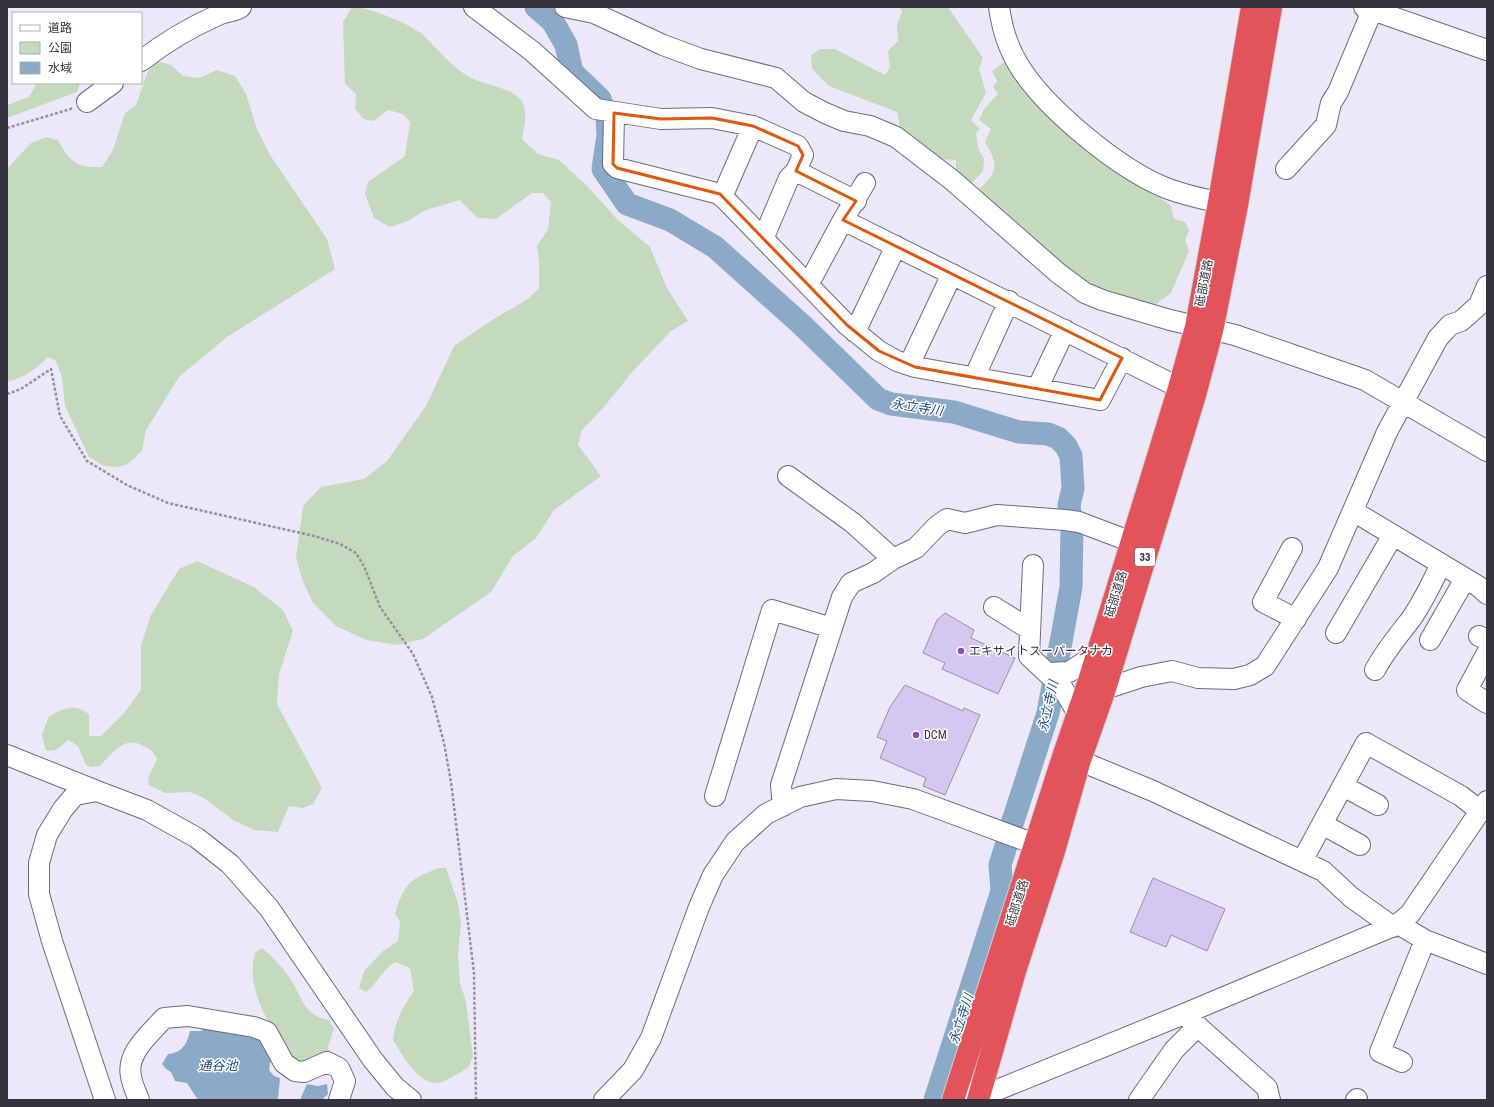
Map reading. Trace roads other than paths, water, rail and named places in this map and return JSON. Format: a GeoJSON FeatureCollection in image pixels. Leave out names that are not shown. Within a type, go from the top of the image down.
{"type":"FeatureCollection","features":[{"type":"Feature","properties":{"kind":"highway","name":"砥部道路"},"geometry":{"type":"LineString","coordinates":[[1228,204],[1252,7]]}},
{"type":"Feature","properties":{"kind":"highway","name":"砥部道路"},"geometry":{"type":"LineString","coordinates":[[979,1098],[1015,971],[1045,848],[1072,757],[1097,687],[1187,392],[1204,329],[1228,204],[1271,7]]}},
{"type":"Feature","properties":{"kind":"highway","name":"砥部道路"},"geometry":{"type":"LineString","coordinates":[[1072,757],[1078,714],[1097,687],[1097,654],[1132,542],[1187,392]]}},
{"type":"Feature","properties":{"kind":"highway","name":"砥部道路"},"geometry":{"type":"LineString","coordinates":[[954,1094],[1045,848]]}},
{"type":"Feature","properties":{"kind":"street"},"geometry":{"type":"LineString","coordinates":[[142,61],[160,47],[219,14],[237,10],[241,7]]}},
{"type":"Feature","properties":{"kind":"street"},"geometry":{"type":"LineString","coordinates":[[474,7],[607,111],[661,119],[712,118],[753,126],[798,146],[803,155],[796,171],[789,178],[763,239]]}},
{"type":"Feature","properties":{"kind":"street"},"geometry":{"type":"LineString","coordinates":[[566,7],[594,13],[663,45],[701,60],[776,78],[804,102],[825,113],[844,121],[870,126],[896,137],[952,180],[1058,273],[1085,293],[1102,300],[1204,329],[1235,335],[1365,380],[1487,451]]}},
{"type":"Feature","properties":{"kind":"street"},"geometry":{"type":"LineString","coordinates":[[999,7],[1003,35],[1017,64],[1036,91],[1069,123],[1126,166],[1166,188],[1228,204]]}},
{"type":"Feature","properties":{"kind":"street"},"geometry":{"type":"LineString","coordinates":[[1366,8],[1487,50]]}},
{"type":"Feature","properties":{"kind":"street"},"geometry":{"type":"LineString","coordinates":[[1286,169],[1326,125],[1331,103],[1338,92],[1369,18],[1366,8]]}},
{"type":"Feature","properties":{"kind":"street"},"geometry":{"type":"LineString","coordinates":[[87,102],[112,84]]}},
{"type":"Feature","properties":{"kind":"street"},"geometry":{"type":"LineString","coordinates":[[607,111],[613,164],[618,168],[720,194],[855,332],[879,351],[896,361],[974,378],[1100,400],[1122,358]]}},
{"type":"Feature","properties":{"kind":"street"},"geometry":{"type":"LineString","coordinates":[[722,197],[753,126]]}},
{"type":"Feature","properties":{"kind":"street"},"geometry":{"type":"LineString","coordinates":[[796,171],[856,201]]}},
{"type":"Feature","properties":{"kind":"street"},"geometry":{"type":"LineString","coordinates":[[808,285],[865,183]]}},
{"type":"Feature","properties":{"kind":"street"},"geometry":{"type":"LineString","coordinates":[[843,220],[1009,301],[1187,392]]}},
{"type":"Feature","properties":{"kind":"street"},"geometry":{"type":"LineString","coordinates":[[855,332],[896,246]]}},
{"type":"Feature","properties":{"kind":"street"},"geometry":{"type":"LineString","coordinates":[[909,365],[952,274]]}},
{"type":"Feature","properties":{"kind":"street"},"geometry":{"type":"LineString","coordinates":[[1097,687],[1172,671],[1198,678],[1234,680],[1250,675],[1265,666],[1328,568],[1370,469],[1403,401],[1438,338],[1450,326],[1461,321],[1479,305],[1487,286]]}},
{"type":"Feature","properties":{"kind":"street"},"geometry":{"type":"LineString","coordinates":[[974,378],[1009,301]]}},
{"type":"Feature","properties":{"kind":"street"},"geometry":{"type":"LineString","coordinates":[[1037,389],[1065,330]]}},
{"type":"Feature","properties":{"kind":"street"},"geometry":{"type":"LineString","coordinates":[[788,476],[853,523],[893,559]]}},
{"type":"Feature","properties":{"kind":"street"},"geometry":{"type":"LineString","coordinates":[[1353,511],[1441,564],[1487,594]]}},
{"type":"Feature","properties":{"kind":"street"},"geometry":{"type":"LineString","coordinates":[[784,806],[781,785],[842,597],[851,583],[873,573],[893,559],[916,548],[937,526],[947,519],[965,523],[997,515],[1072,521],[1132,542]]}},
{"type":"Feature","properties":{"kind":"street"},"geometry":{"type":"LineString","coordinates":[[1336,632],[1393,535]]}},
{"type":"Feature","properties":{"kind":"street"},"geometry":{"type":"LineString","coordinates":[[1292,548],[1263,602],[1296,619]]}},
{"type":"Feature","properties":{"kind":"street"},"geometry":{"type":"LineString","coordinates":[[1375,670],[1384,652],[1422,602],[1441,564]]}},
{"type":"Feature","properties":{"kind":"street"},"geometry":{"type":"LineString","coordinates":[[1033,565],[1029,656],[1048,673],[1066,679]]}},
{"type":"Feature","properties":{"kind":"street"},"geometry":{"type":"LineString","coordinates":[[1431,641],[1465,579]]}},
{"type":"Feature","properties":{"kind":"street"},"geometry":{"type":"LineString","coordinates":[[994,607],[1029,629]]}},
{"type":"Feature","properties":{"kind":"street"},"geometry":{"type":"LineString","coordinates":[[715,796],[772,610],[832,628]]}},
{"type":"Feature","properties":{"kind":"street"},"geometry":{"type":"LineString","coordinates":[[1484,643],[1467,690],[1487,703]]}},
{"type":"Feature","properties":{"kind":"street"},"geometry":{"type":"LineString","coordinates":[[1066,679],[1097,654]]}},
{"type":"Feature","properties":{"kind":"street"},"geometry":{"type":"LineString","coordinates":[[1066,679],[1078,714]]}},
{"type":"Feature","properties":{"kind":"street"},"geometry":{"type":"LineString","coordinates":[[954,1094],[979,1098],[1191,1020],[1396,925],[1410,914],[1484,806],[1460,796],[1366,743],[1302,861]]}},
{"type":"Feature","properties":{"kind":"street"},"geometry":{"type":"LineString","coordinates":[[7,755],[147,810],[197,838],[230,864],[269,908],[373,1060],[395,1087],[411,1100]]}},
{"type":"Feature","properties":{"kind":"street"},"geometry":{"type":"LineString","coordinates":[[1072,757],[1153,791],[1323,871],[1351,897],[1396,925],[1425,940],[1487,964]]}},
{"type":"Feature","properties":{"kind":"street"},"geometry":{"type":"LineString","coordinates":[[1343,786],[1378,805]]}},
{"type":"Feature","properties":{"kind":"street"},"geometry":{"type":"LineString","coordinates":[[604,1100],[633,1070],[651,1038],[699,907],[713,875],[735,842],[766,814],[800,797],[836,789],[872,791],[913,799],[1045,848]]}},
{"type":"Feature","properties":{"kind":"street"},"geometry":{"type":"LineString","coordinates":[[97,791],[75,795],[63,808],[47,835],[39,863],[39,894],[52,941],[105,1100]]}},
{"type":"Feature","properties":{"kind":"street"},"geometry":{"type":"LineString","coordinates":[[1322,824],[1360,845]]}},
{"type":"Feature","properties":{"kind":"street"},"geometry":{"type":"LineString","coordinates":[[1402,1062],[1380,1052],[1425,940]]}},
{"type":"Feature","properties":{"kind":"street"},"geometry":{"type":"LineString","coordinates":[[139,1100],[130,1075],[130,1062],[137,1048],[164,1018],[188,1016],[254,1026],[267,1032],[284,1063],[295,1071],[304,1072],[326,1062],[339,1068],[344,1081],[339,1100]]}},
{"type":"Feature","properties":{"kind":"street"},"geometry":{"type":"LineString","coordinates":[[1139,1100],[1174,1050],[1191,1020]]}},
{"type":"Feature","properties":{"kind":"street"},"geometry":{"type":"LineString","coordinates":[[1191,1020],[1267,1088],[1270,1100]]}},
{"type":"Feature","properties":{"kind":"water","name":"通谷池"},"geometry":{"type":"Polygon","coordinates":[[[207,1026],[249,1034],[261,1041],[271,1059],[269,1070],[274,1076],[280,1078],[278,1099],[281,1100],[198,1100],[187,1083],[175,1081],[171,1072],[162,1064],[168,1054],[177,1052],[183,1047],[190,1031],[201,1031],[207,1026]]]}},
{"type":"Feature","properties":{"kind":"water"},"geometry":{"type":"Polygon","coordinates":[[[307,1084],[318,1086],[327,1084],[328,1094],[322,1100],[300,1100],[307,1084]]]}},
{"type":"Feature","properties":{"kind":"waterway","name":"永立寺川"},"geometry":{"type":"LineString","coordinates":[[536,7],[553,22],[566,45],[572,72],[600,99],[607,118],[608,135],[603,169],[627,204],[670,220],[715,247],[802,325],[878,399],[891,404],[954,412],[1019,432],[1048,434],[1058,438],[1066,446],[1071,456],[1073,488],[1069,505],[1072,527],[1071,587],[1048,713],[1012,824]]}},
{"type":"Feature","properties":{"kind":"waterway","name":"永立寺川"},"geometry":{"type":"LineString","coordinates":[[935,1100],[1002,891],[1000,865],[1006,846]]}},
{"type":"Feature","properties":{"kind":"place","name":"エキサイトスーパータナカ"},"geometry":{"type":"Point","coordinates":[961,651]}},
{"type":"Feature","properties":{"kind":"place","name":"DCM"},"geometry":{"type":"Point","coordinates":[916,735]}}]}
